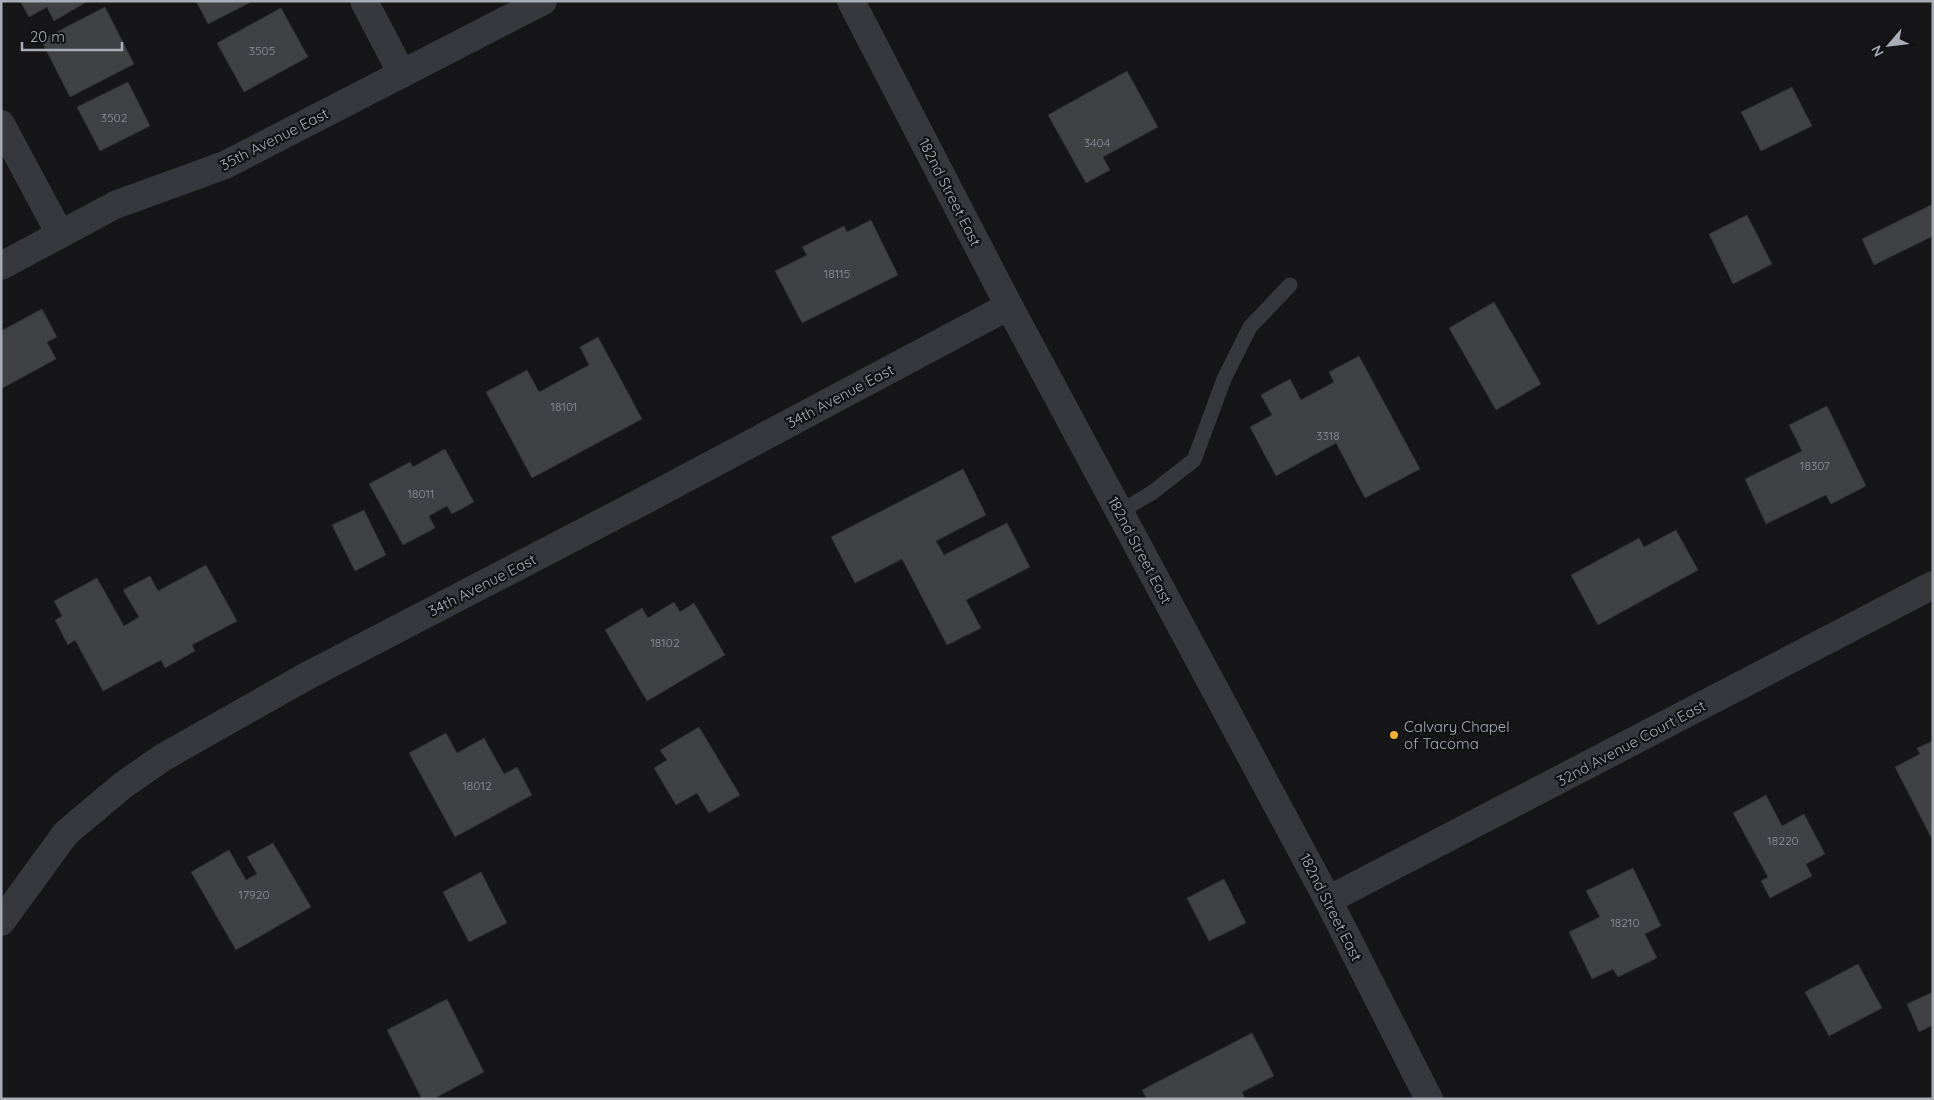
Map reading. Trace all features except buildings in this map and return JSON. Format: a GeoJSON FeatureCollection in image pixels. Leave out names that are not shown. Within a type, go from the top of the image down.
{"type":"FeatureCollection","features":[{"type":"Feature","properties":{"kind":"street"},"geometry":{"type":"LineString","coordinates":[[364,1],[402,74]]}},
{"type":"Feature","properties":{"kind":"street","name":"35th Avenue East"},"geometry":{"type":"LineString","coordinates":[[1,266],[116,205],[225,165],[543,1]]}},
{"type":"Feature","properties":{"kind":"street","name":"182nd Street East"},"geometry":{"type":"LineString","coordinates":[[852,1],[1009,306],[1328,900],[1429,1099]]}},
{"type":"Feature","properties":{"kind":"street"},"geometry":{"type":"LineString","coordinates":[[1,124],[60,234]]}},
{"type":"Feature","properties":{"kind":"street","name":"34th Avenue East"},"geometry":{"type":"LineString","coordinates":[[1,922],[66,833],[122,786],[162,758],[305,677],[648,499],[1009,306]]}},
{"type":"Feature","properties":{"kind":"street","name":"32nd Avenue Court East"},"geometry":{"type":"LineString","coordinates":[[1328,900],[1933,585]]}},
{"type":"Feature","properties":{"kind":"lane"},"geometry":{"type":"LineString","coordinates":[[1120,512],[1153,492],[1194,460],[1224,379],[1250,327],[1290,285]]}},
{"type":"Feature","properties":{"kind":"place","name":"Calvary Chapel of Tacoma"},"geometry":{"type":"Point","coordinates":[1394,735]}}]}
